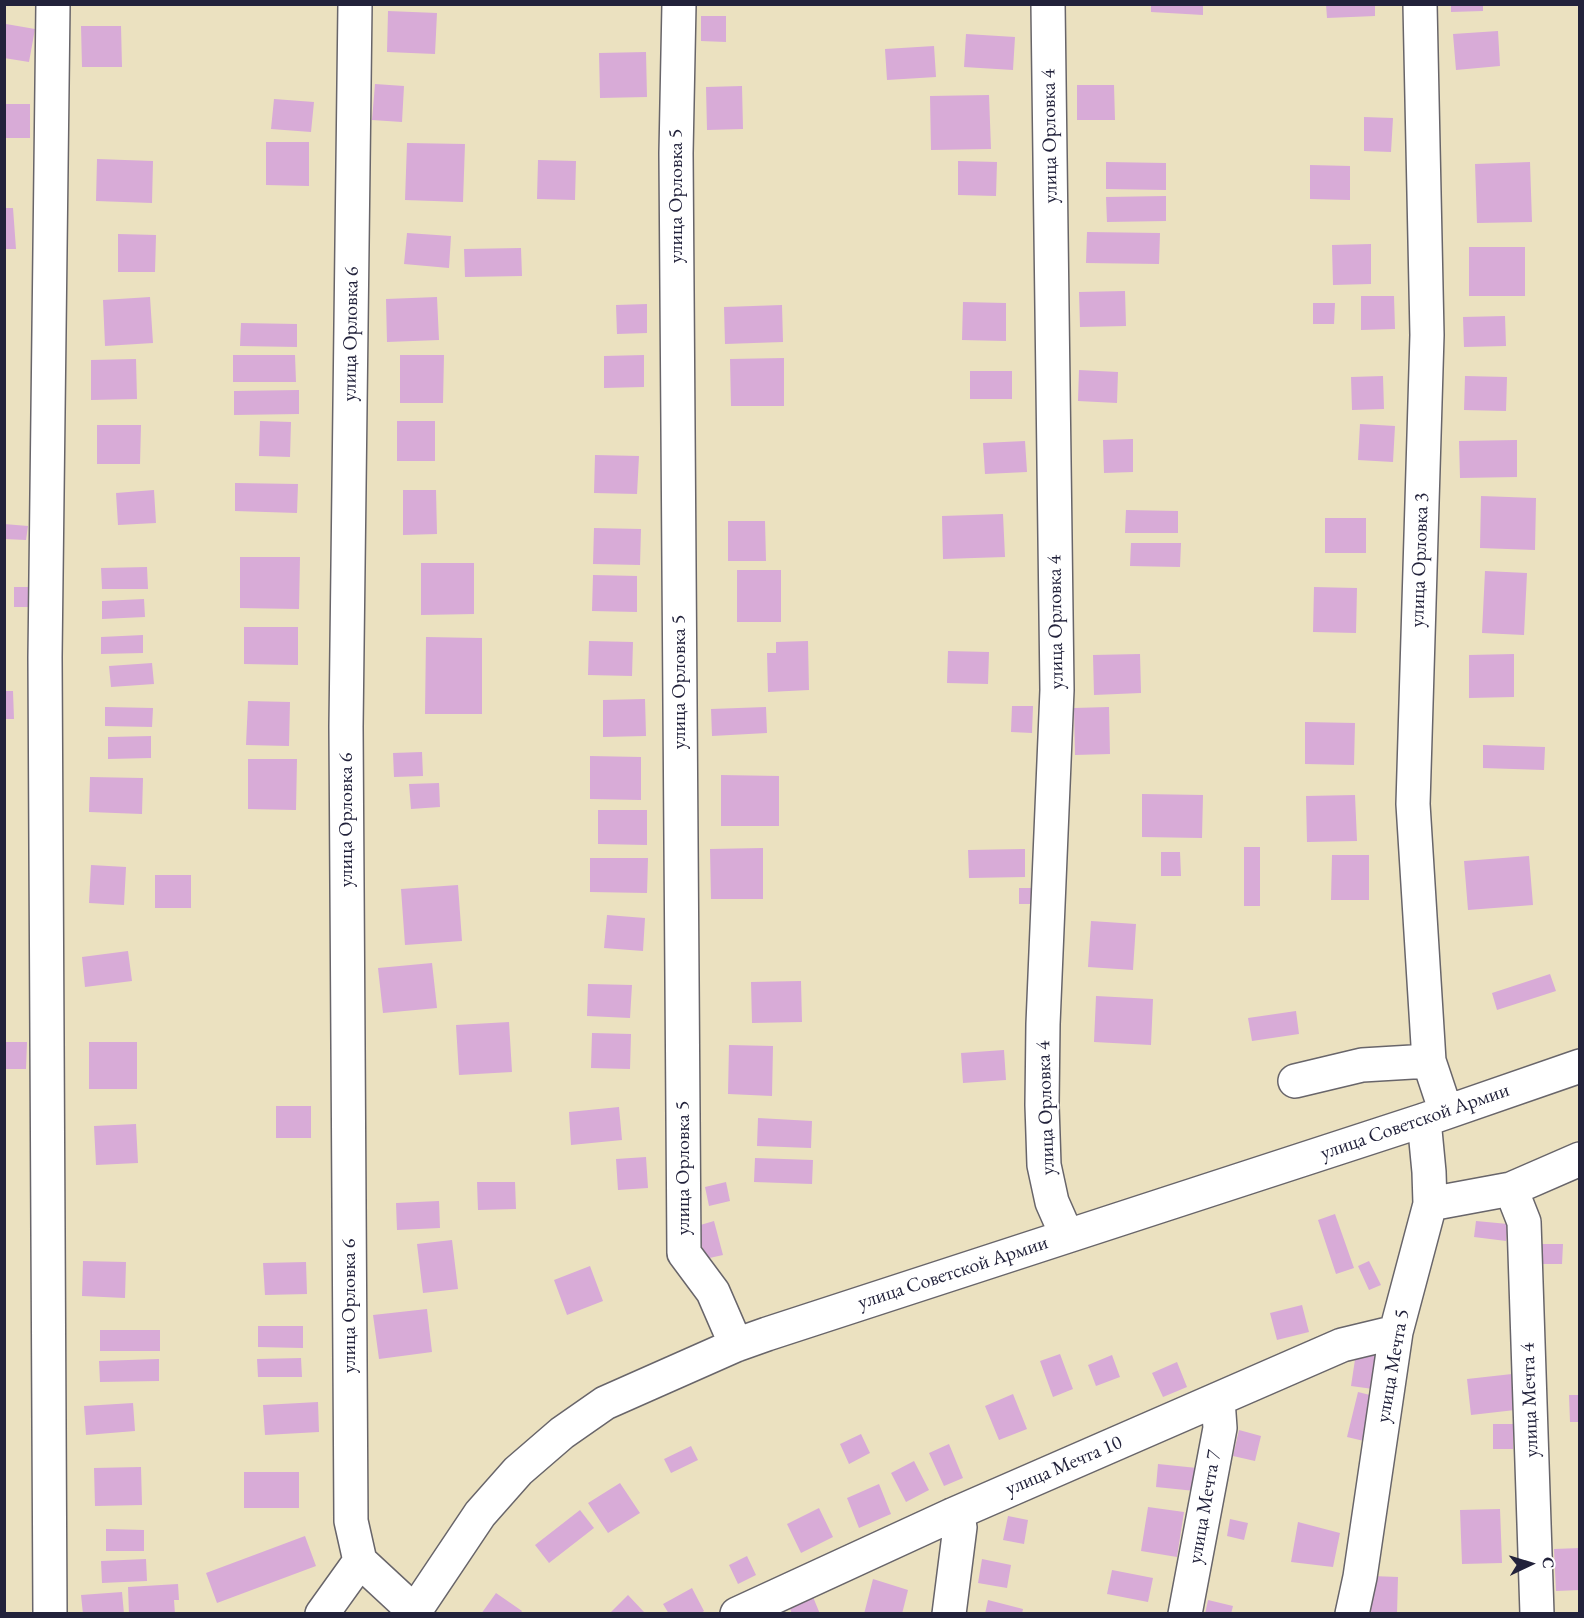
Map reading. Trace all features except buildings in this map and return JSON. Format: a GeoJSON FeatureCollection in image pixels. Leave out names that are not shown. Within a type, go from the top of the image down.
{"type":"FeatureCollection","features":[{"type":"Feature","properties":{"kind":"street"},"geometry":{"type":"LineString","coordinates":[[50,1614],[45,657],[53,4]]}},
{"type":"Feature","properties":{"kind":"street","name":"улица Орловка 6"},"geometry":{"type":"LineString","coordinates":[[356,4],[346,726],[351,1521],[360,1561]]}},
{"type":"Feature","properties":{"kind":"street","name":"улица Орловка 5"},"geometry":{"type":"LineString","coordinates":[[679,4],[676,165],[684,1253],[713,1292],[736,1345]]}},
{"type":"Feature","properties":{"kind":"street","name":"улица Орловка 4"},"geometry":{"type":"LineString","coordinates":[[1048,4],[1057,690],[1043,1024],[1042,1105],[1044,1165],[1052,1202],[1067,1236]]}},
{"type":"Feature","properties":{"kind":"street","name":"улица Орловка 3"},"geometry":{"type":"LineString","coordinates":[[1420,4],[1427,335],[1413,804],[1429,1061],[1435,1116]]}},
{"type":"Feature","properties":{"kind":"street"},"geometry":{"type":"LineString","coordinates":[[1295,1082],[1362,1065],[1429,1061]]}},
{"type":"Feature","properties":{"kind":"street","name":"улица Советской Армии"},"geometry":{"type":"LineString","coordinates":[[413,1612],[480,1514],[518,1471],[562,1433],[605,1403],[736,1345],[1435,1116],[1580,1066]]}},
{"type":"Feature","properties":{"kind":"street","name":"улица Мечта 5"},"geometry":{"type":"LineString","coordinates":[[1352,1614],[1362,1566],[1396,1332],[1430,1204],[1429,1172],[1435,1116]]}},
{"type":"Feature","properties":{"kind":"street"},"geometry":{"type":"LineString","coordinates":[[1430,1204],[1510,1189],[1580,1159]]}},
{"type":"Feature","properties":{"kind":"street","name":"улица Мечта 4"},"geometry":{"type":"LineString","coordinates":[[1510,1189],[1524,1222],[1537,1614]]}},
{"type":"Feature","properties":{"kind":"street","name":"улица Мечта 10"},"geometry":{"type":"LineString","coordinates":[[737,1614],[952,1515],[1342,1345],[1396,1332]]}},
{"type":"Feature","properties":{"kind":"street","name":"улица Мечта 7"},"geometry":{"type":"LineString","coordinates":[[1185,1614],[1220,1428],[1218,1400]]}},
{"type":"Feature","properties":{"kind":"street"},"geometry":{"type":"LineString","coordinates":[[949,1614],[960,1527],[952,1515]]}},
{"type":"Feature","properties":{"kind":"street"},"geometry":{"type":"LineString","coordinates":[[322,1614],[360,1561],[413,1612]]}}]}
